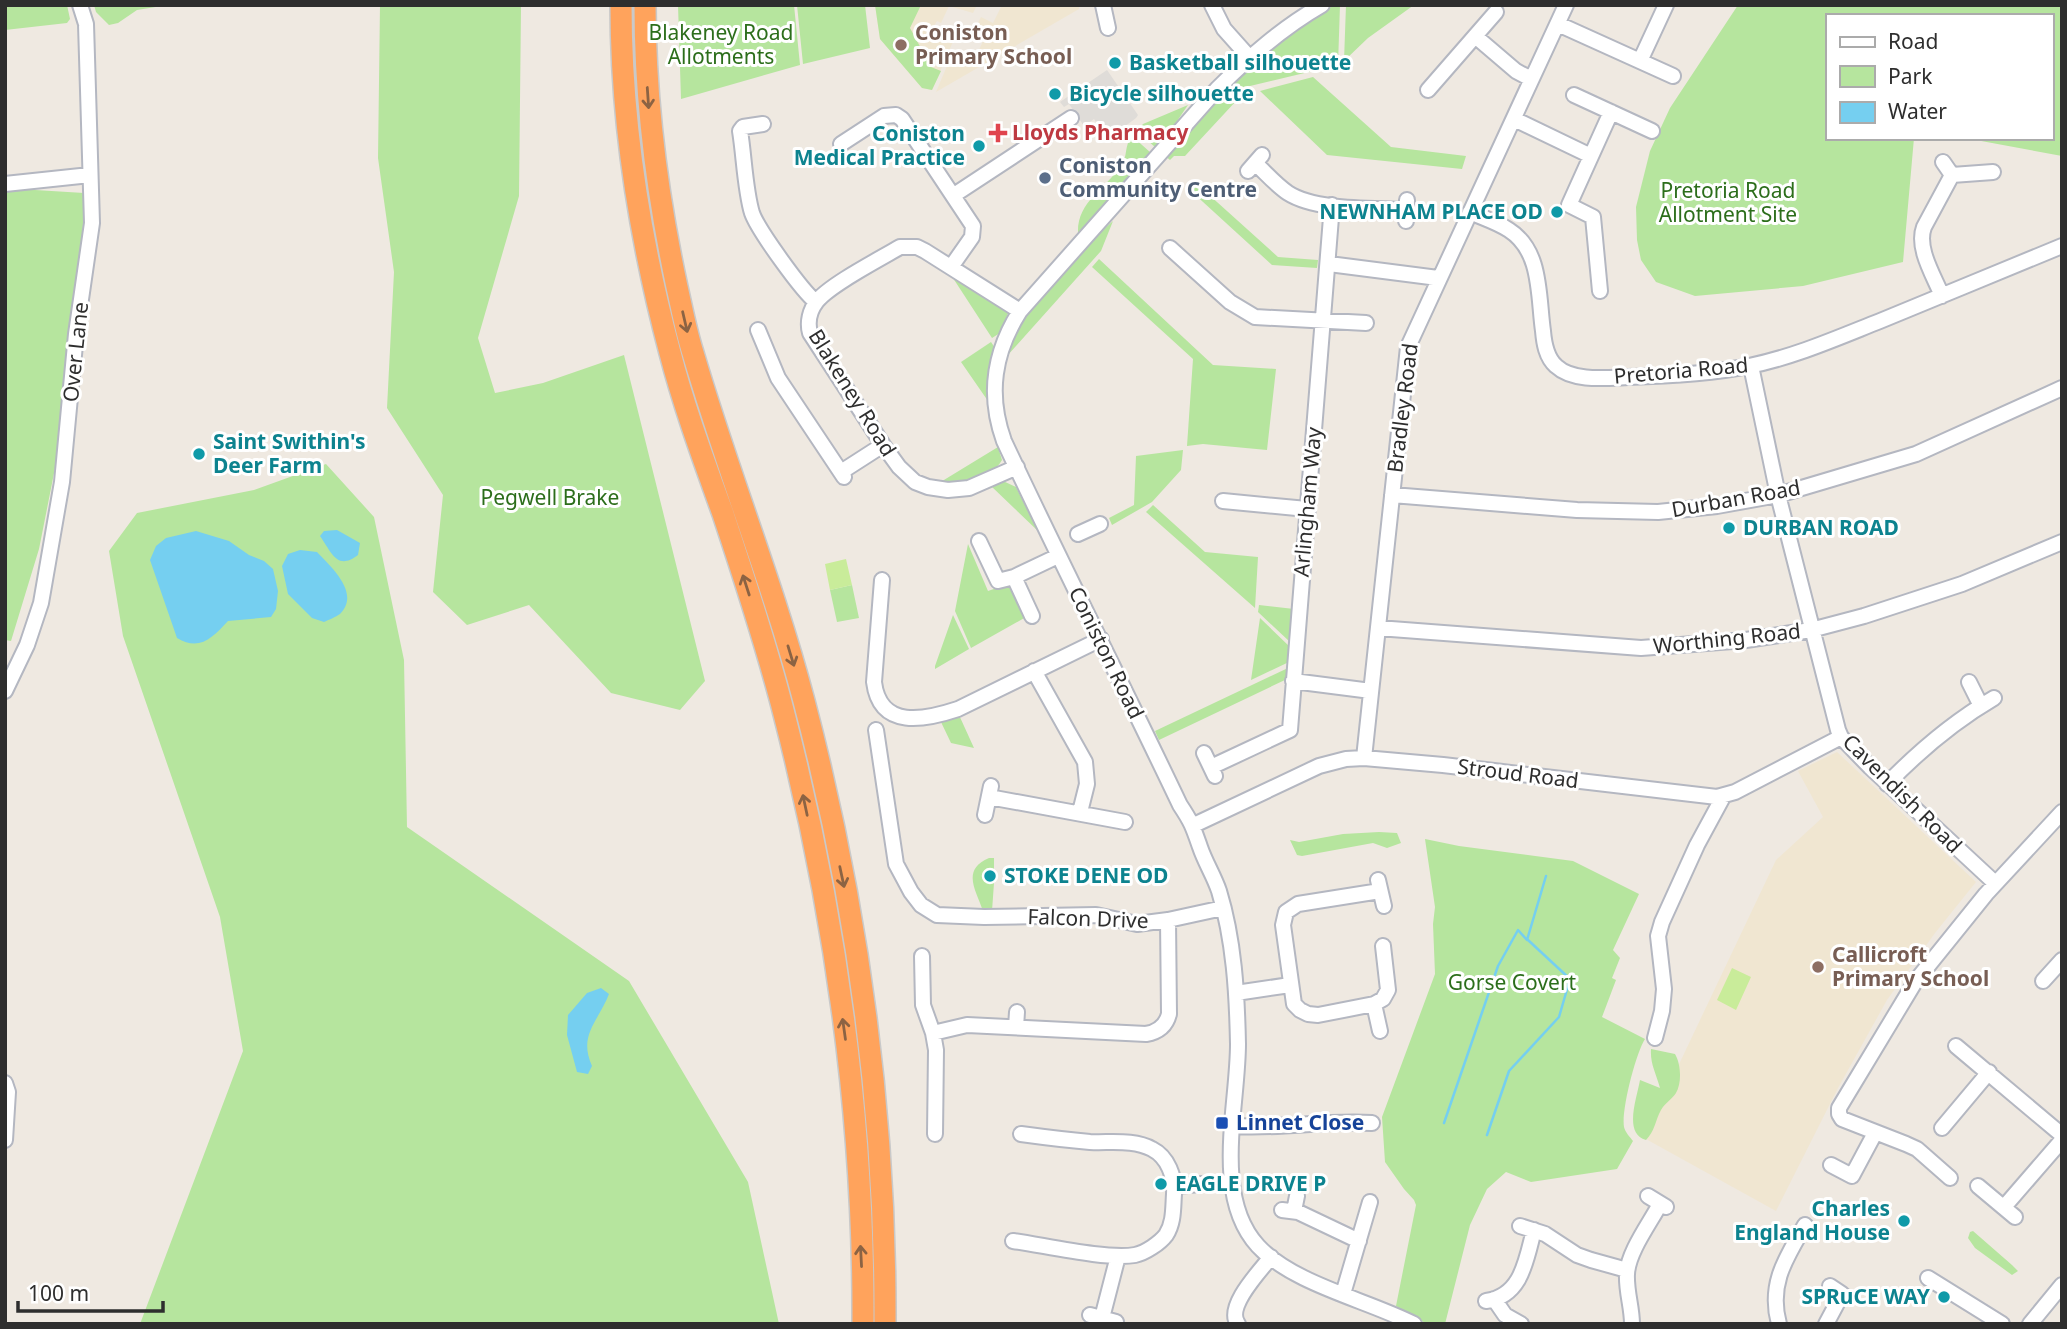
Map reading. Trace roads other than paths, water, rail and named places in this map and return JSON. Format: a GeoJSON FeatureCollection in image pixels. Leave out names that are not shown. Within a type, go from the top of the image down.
{"type":"FeatureCollection","features":[{"type":"Feature","properties":{"kind":"highway"},"geometry":{"type":"LineString","coordinates":[[621,5],[625,96],[648,263],[670,355],[747,587],[784,714],[831,936],[845,1038],[857,1160],[863,1324]]}},
{"type":"Feature","properties":{"kind":"highway"},"geometry":{"type":"LineString","coordinates":[[645,5],[648,99],[655,169],[688,336],[718,434],[767,576],[804,701],[853,932],[879,1158],[885,1324]]}},
{"type":"Feature","properties":{"kind":"street","name":"Over Lane"},"geometry":{"type":"LineString","coordinates":[[5,691],[27,645],[41,603],[61,491],[76,334],[92,223],[86,24],[80,5]]}},
{"type":"Feature","properties":{"kind":"street"},"geometry":{"type":"LineString","coordinates":[[1103,5],[1108,28]]}},
{"type":"Feature","properties":{"kind":"street"},"geometry":{"type":"LineString","coordinates":[[1212,5],[1224,29],[1249,57]]}},
{"type":"Feature","properties":{"kind":"street","name":"Coniston Road"},"geometry":{"type":"LineString","coordinates":[[1322,5],[1281,30],[1249,57],[1209,98],[1020,311],[1000,350],[994,382],[999,425],[1017,467],[1180,805],[1194,825],[1200,848],[1219,890],[1234,965],[1236,993],[1238,1055],[1231,1182],[1236,1207],[1246,1230],[1259,1247],[1288,1269],[1414,1324]]}},
{"type":"Feature","properties":{"kind":"street","name":"Bradley Road"},"geometry":{"type":"LineString","coordinates":[[1364,758],[1408,347],[1566,5]]}},
{"type":"Feature","properties":{"kind":"street"},"geometry":{"type":"LineString","coordinates":[[1640,61],[1666,5]]}},
{"type":"Feature","properties":{"kind":"street"},"geometry":{"type":"LineString","coordinates":[[1428,90],[1496,12]]}},
{"type":"Feature","properties":{"kind":"street"},"geometry":{"type":"LineString","coordinates":[[1558,24],[1673,76]]}},
{"type":"Feature","properties":{"kind":"street"},"geometry":{"type":"LineString","coordinates":[[1475,36],[1516,71],[1531,79]]}},
{"type":"Feature","properties":{"kind":"street"},"geometry":{"type":"LineString","coordinates":[[1574,95],[1652,131]]}},
{"type":"Feature","properties":{"kind":"street"},"geometry":{"type":"LineString","coordinates":[[1600,291],[1593,217],[1569,205],[1611,112]]}},
{"type":"Feature","properties":{"kind":"street"},"geometry":{"type":"LineString","coordinates":[[841,144],[884,116],[896,115],[902,119],[954,195],[974,231],[951,267]]}},
{"type":"Feature","properties":{"kind":"street"},"geometry":{"type":"LineString","coordinates":[[954,195],[1071,118]]}},
{"type":"Feature","properties":{"kind":"street"},"geometry":{"type":"LineString","coordinates":[[1514,119],[1591,156]]}},
{"type":"Feature","properties":{"kind":"street"},"geometry":{"type":"LineString","coordinates":[[763,124],[743,127],[740,131],[752,211],[804,291],[816,302]]}},
{"type":"Feature","properties":{"kind":"street"},"geometry":{"type":"LineString","coordinates":[[1943,162],[1952,175]]}},
{"type":"Feature","properties":{"kind":"street"},"geometry":{"type":"LineString","coordinates":[[1255,163],[1288,193],[1305,201],[1406,210]]}},
{"type":"Feature","properties":{"kind":"street"},"geometry":{"type":"LineString","coordinates":[[1952,175],[1993,172]]}},
{"type":"Feature","properties":{"kind":"street"},"geometry":{"type":"LineString","coordinates":[[5,184],[90,175]]}},
{"type":"Feature","properties":{"kind":"street"},"geometry":{"type":"LineString","coordinates":[[1942,296],[1921,235],[1952,175]]}},
{"type":"Feature","properties":{"kind":"street","name":"Arlingham Way"},"geometry":{"type":"LineString","coordinates":[[1204,753],[1213,772],[1290,730],[1332,205]]}},
{"type":"Feature","properties":{"kind":"street","name":"Pretoria Road"},"geometry":{"type":"LineString","coordinates":[[1470,212],[1506,228],[1529,250],[1536,276],[1544,343],[1556,366],[1568,373],[1605,378],[1699,373],[1751,366],[1811,348],[2062,246]]}},
{"type":"Feature","properties":{"kind":"street","name":"Blakeney Road"},"geometry":{"type":"LineString","coordinates":[[1017,467],[969,488],[936,489],[910,478],[883,445],[810,332],[810,315],[816,302],[900,247],[917,247],[1020,311]]}},
{"type":"Feature","properties":{"kind":"street"},"geometry":{"type":"LineString","coordinates":[[1171,248],[1230,302],[1245,312],[1266,320],[1366,324]]}},
{"type":"Feature","properties":{"kind":"street"},"geometry":{"type":"LineString","coordinates":[[1329,264],[1438,278]]}},
{"type":"Feature","properties":{"kind":"street"},"geometry":{"type":"LineString","coordinates":[[758,337],[778,378],[842,475],[883,445]]}},
{"type":"Feature","properties":{"kind":"street","name":"Cavendish Road"},"geometry":{"type":"LineString","coordinates":[[1751,366],[1778,495],[1811,630],[1842,737],[1994,883]]}},
{"type":"Feature","properties":{"kind":"street","name":"Durban Road"},"geometry":{"type":"LineString","coordinates":[[1392,495],[1577,510],[1658,512],[1717,506],[1778,495],[1916,454],[2062,388]]}},
{"type":"Feature","properties":{"kind":"street"},"geometry":{"type":"LineString","coordinates":[[1223,500],[1307,509]]}},
{"type":"Feature","properties":{"kind":"street"},"geometry":{"type":"LineString","coordinates":[[1079,534],[1100,524]]}},
{"type":"Feature","properties":{"kind":"street"},"geometry":{"type":"LineString","coordinates":[[979,541],[998,581],[1014,577],[1058,556]]}},
{"type":"Feature","properties":{"kind":"street","name":"Worthing Road"},"geometry":{"type":"LineString","coordinates":[[1378,628],[1641,648],[1746,639],[1811,630],[1864,616],[1962,584],[2062,542]]}},
{"type":"Feature","properties":{"kind":"street"},"geometry":{"type":"LineString","coordinates":[[1014,577],[1032,616]]}},
{"type":"Feature","properties":{"kind":"street"},"geometry":{"type":"LineString","coordinates":[[878,587],[874,682],[876,694],[881,703],[901,717],[913,719],[936,716],[958,709],[1101,639]]}},
{"type":"Feature","properties":{"kind":"street"},"geometry":{"type":"LineString","coordinates":[[1034,671],[1085,762],[1087,784],[1080,813]]}},
{"type":"Feature","properties":{"kind":"street"},"geometry":{"type":"LineString","coordinates":[[1293,681],[1371,691]]}},
{"type":"Feature","properties":{"kind":"street"},"geometry":{"type":"LineString","coordinates":[[1888,783],[1943,731],[1988,702],[1969,682]]}},
{"type":"Feature","properties":{"kind":"street","name":"Falcon Drive"},"geometry":{"type":"LineString","coordinates":[[881,737],[897,864],[921,905],[937,915],[984,917],[1008,911],[1096,915],[1138,924],[1223,908]]}},
{"type":"Feature","properties":{"kind":"street"},"geometry":{"type":"LineString","coordinates":[[1655,1038],[1664,989],[1658,936],[1697,845],[1723,797],[1842,737]]}},
{"type":"Feature","properties":{"kind":"street","name":"Stroud Road"},"geometry":{"type":"LineString","coordinates":[[1194,825],[1319,766],[1346,759],[1364,758],[1723,797]]}},
{"type":"Feature","properties":{"kind":"street"},"geometry":{"type":"LineString","coordinates":[[985,815],[990,792],[1080,813],[1119,817]]}},
{"type":"Feature","properties":{"kind":"street"},"geometry":{"type":"LineString","coordinates":[[1939,1190],[1948,1176],[1916,1149],[1842,1119],[1839,1108],[1915,982],[1994,883],[2062,812]]}},
{"type":"Feature","properties":{"kind":"street"},"geometry":{"type":"LineString","coordinates":[[1383,946],[1388,990],[1383,999],[1318,1015],[1308,1014],[1294,1004],[1283,925],[1286,912],[1298,904],[1379,886],[1384,906]]}},
{"type":"Feature","properties":{"kind":"street","name":"Falcon Drive"},"geometry":{"type":"LineString","coordinates":[[933,1033],[967,1025],[984,1026],[1017,1020],[1146,1034],[1157,1031],[1165,1024],[1169,1014],[1168,920]]}},
{"type":"Feature","properties":{"kind":"street"},"geometry":{"type":"LineString","coordinates":[[922,956],[923,1005],[936,1050],[939,1127]]}},
{"type":"Feature","properties":{"kind":"street"},"geometry":{"type":"LineString","coordinates":[[2044,982],[2062,960]]}},
{"type":"Feature","properties":{"kind":"street"},"geometry":{"type":"LineString","coordinates":[[1236,993],[1290,985]]}},
{"type":"Feature","properties":{"kind":"street"},"geometry":{"type":"LineString","coordinates":[[1374,1003],[1380,1031]]}},
{"type":"Feature","properties":{"kind":"street"},"geometry":{"type":"LineString","coordinates":[[1956,1046],[2060,1133],[2010,1212],[1978,1186]]}},
{"type":"Feature","properties":{"kind":"street"},"geometry":{"type":"LineString","coordinates":[[1942,1128],[1989,1072]]}},
{"type":"Feature","properties":{"kind":"street"},"geometry":{"type":"LineString","coordinates":[[5,1083],[8,1092],[5,1140]]}},
{"type":"Feature","properties":{"kind":"street"},"geometry":{"type":"LineString","coordinates":[[1234,1126],[1271,1128],[1353,1115],[1372,1123]]}},
{"type":"Feature","properties":{"kind":"street"},"geometry":{"type":"LineString","coordinates":[[1831,1165],[1853,1176],[1875,1133]]}},
{"type":"Feature","properties":{"kind":"street"},"geometry":{"type":"LineString","coordinates":[[1013,1241],[1034,1251],[1137,1255],[1159,1242],[1167,1234],[1172,1222],[1174,1186],[1168,1164],[1161,1154],[1139,1143],[1029,1140]]}},
{"type":"Feature","properties":{"kind":"street"},"geometry":{"type":"LineString","coordinates":[[1174,1186],[1231,1182]]}},
{"type":"Feature","properties":{"kind":"street"},"geometry":{"type":"LineString","coordinates":[[1343,1294],[1370,1202]]}},
{"type":"Feature","properties":{"kind":"street"},"geometry":{"type":"LineString","coordinates":[[1632,1324],[1627,1270],[1658,1202]]}},
{"type":"Feature","properties":{"kind":"street"},"geometry":{"type":"LineString","coordinates":[[1291,1205],[1359,1241]]}},
{"type":"Feature","properties":{"kind":"street"},"geometry":{"type":"LineString","coordinates":[[1779,1324],[1774,1294],[1778,1277],[1805,1225]]}},
{"type":"Feature","properties":{"kind":"street"},"geometry":{"type":"LineString","coordinates":[[1521,1324],[1490,1300],[1510,1291],[1521,1276],[1527,1228],[1553,1237],[1577,1255],[1627,1270]]}},
{"type":"Feature","properties":{"kind":"street"},"geometry":{"type":"LineString","coordinates":[[1103,1318],[1118,1256]]}},
{"type":"Feature","properties":{"kind":"street"},"geometry":{"type":"LineString","coordinates":[[1232,1322],[1237,1302],[1271,1257]]}},
{"type":"Feature","properties":{"kind":"street"},"geometry":{"type":"LineString","coordinates":[[1928,1278],[2002,1324]]}},
{"type":"Feature","properties":{"kind":"street"},"geometry":{"type":"LineString","coordinates":[[2030,1324],[2062,1285]]}},
{"type":"Feature","properties":{"kind":"street"},"geometry":{"type":"LineString","coordinates":[[1826,1324],[1842,1293],[1830,1286]]}},
{"type":"Feature","properties":{"kind":"water"},"geometry":{"type":"Polygon","coordinates":[[[337,530],[360,543],[358,555],[340,561],[332,554],[320,536],[324,531],[337,530]]]}},
{"type":"Feature","properties":{"kind":"water"},"geometry":{"type":"Polygon","coordinates":[[[196,531],[229,541],[273,569],[278,591],[276,609],[271,617],[228,621],[211,637],[199,643],[185,642],[177,638],[150,560],[156,546],[166,538],[196,531]]]}},
{"type":"Feature","properties":{"kind":"water"},"geometry":{"type":"Polygon","coordinates":[[[300,550],[317,552],[346,589],[346,606],[340,614],[324,622],[312,618],[288,594],[282,566],[288,554],[300,550]]]}},
{"type":"Feature","properties":{"kind":"water"},"geometry":{"type":"Polygon","coordinates":[[[601,988],[609,994],[588,1037],[588,1055],[592,1066],[588,1074],[577,1072],[567,1035],[568,1015],[587,993],[601,988]]]}},
{"type":"Feature","properties":{"kind":"waterway"},"geometry":{"type":"LineString","coordinates":[[1444,1123],[1498,966],[1518,930],[1527,940],[1546,876]]}},
{"type":"Feature","properties":{"kind":"waterway"},"geometry":{"type":"LineString","coordinates":[[1487,1135],[1509,1071],[1559,1017],[1570,979],[1528,940]]}},
{"type":"Feature","properties":{"kind":"place","name":"Coniston Primary School"},"geometry":{"type":"Point","coordinates":[901,45]}},
{"type":"Feature","properties":{"kind":"place","name":"Basketball silhouette"},"geometry":{"type":"Point","coordinates":[1115,63]}},
{"type":"Feature","properties":{"kind":"place","name":"Bicycle silhouette"},"geometry":{"type":"Point","coordinates":[1055,94]}},
{"type":"Feature","properties":{"kind":"place","name":"Lloyds Pharmacy"},"geometry":{"type":"Point","coordinates":[998,133]}},
{"type":"Feature","properties":{"kind":"place","name":"Coniston Medical Practice"},"geometry":{"type":"Point","coordinates":[979,146]}},
{"type":"Feature","properties":{"kind":"place","name":"Coniston Community Centre"},"geometry":{"type":"Point","coordinates":[1045,178]}},
{"type":"Feature","properties":{"kind":"place","name":"NEWNHAM PLACE OD"},"geometry":{"type":"Point","coordinates":[1557,212]}},
{"type":"Feature","properties":{"kind":"place","name":"Saint Swithin's Deer Farm"},"geometry":{"type":"Point","coordinates":[199,454]}},
{"type":"Feature","properties":{"kind":"place","name":"DURBAN ROAD"},"geometry":{"type":"Point","coordinates":[1729,528]}},
{"type":"Feature","properties":{"kind":"place","name":"STOKE DENE OD"},"geometry":{"type":"Point","coordinates":[990,876]}},
{"type":"Feature","properties":{"kind":"place","name":"Callicroft Primary School"},"geometry":{"type":"Point","coordinates":[1818,967]}},
{"type":"Feature","properties":{"kind":"place","name":"Linnet Close"},"geometry":{"type":"Point","coordinates":[1222,1123]}},
{"type":"Feature","properties":{"kind":"place","name":"EAGLE DRIVE P"},"geometry":{"type":"Point","coordinates":[1161,1184]}},
{"type":"Feature","properties":{"kind":"place","name":"Charles England House"},"geometry":{"type":"Point","coordinates":[1904,1221]}},
{"type":"Feature","properties":{"kind":"place","name":"SPRuCE WAY"},"geometry":{"type":"Point","coordinates":[1944,1297]}},
{"type":"Feature","properties":{"kind":"park label","name":"Blakeney Road Allotments"},"geometry":{"type":"Point","coordinates":[721,45]}},
{"type":"Feature","properties":{"kind":"park label","name":"Pretoria Road Allotment Site"},"geometry":{"type":"Point","coordinates":[1728,203]}},
{"type":"Feature","properties":{"kind":"park label","name":"Pegwell Brake"},"geometry":{"type":"Point","coordinates":[550,498]}},
{"type":"Feature","properties":{"kind":"park label","name":"Gorse Covert"},"geometry":{"type":"Point","coordinates":[1512,983]}}]}
